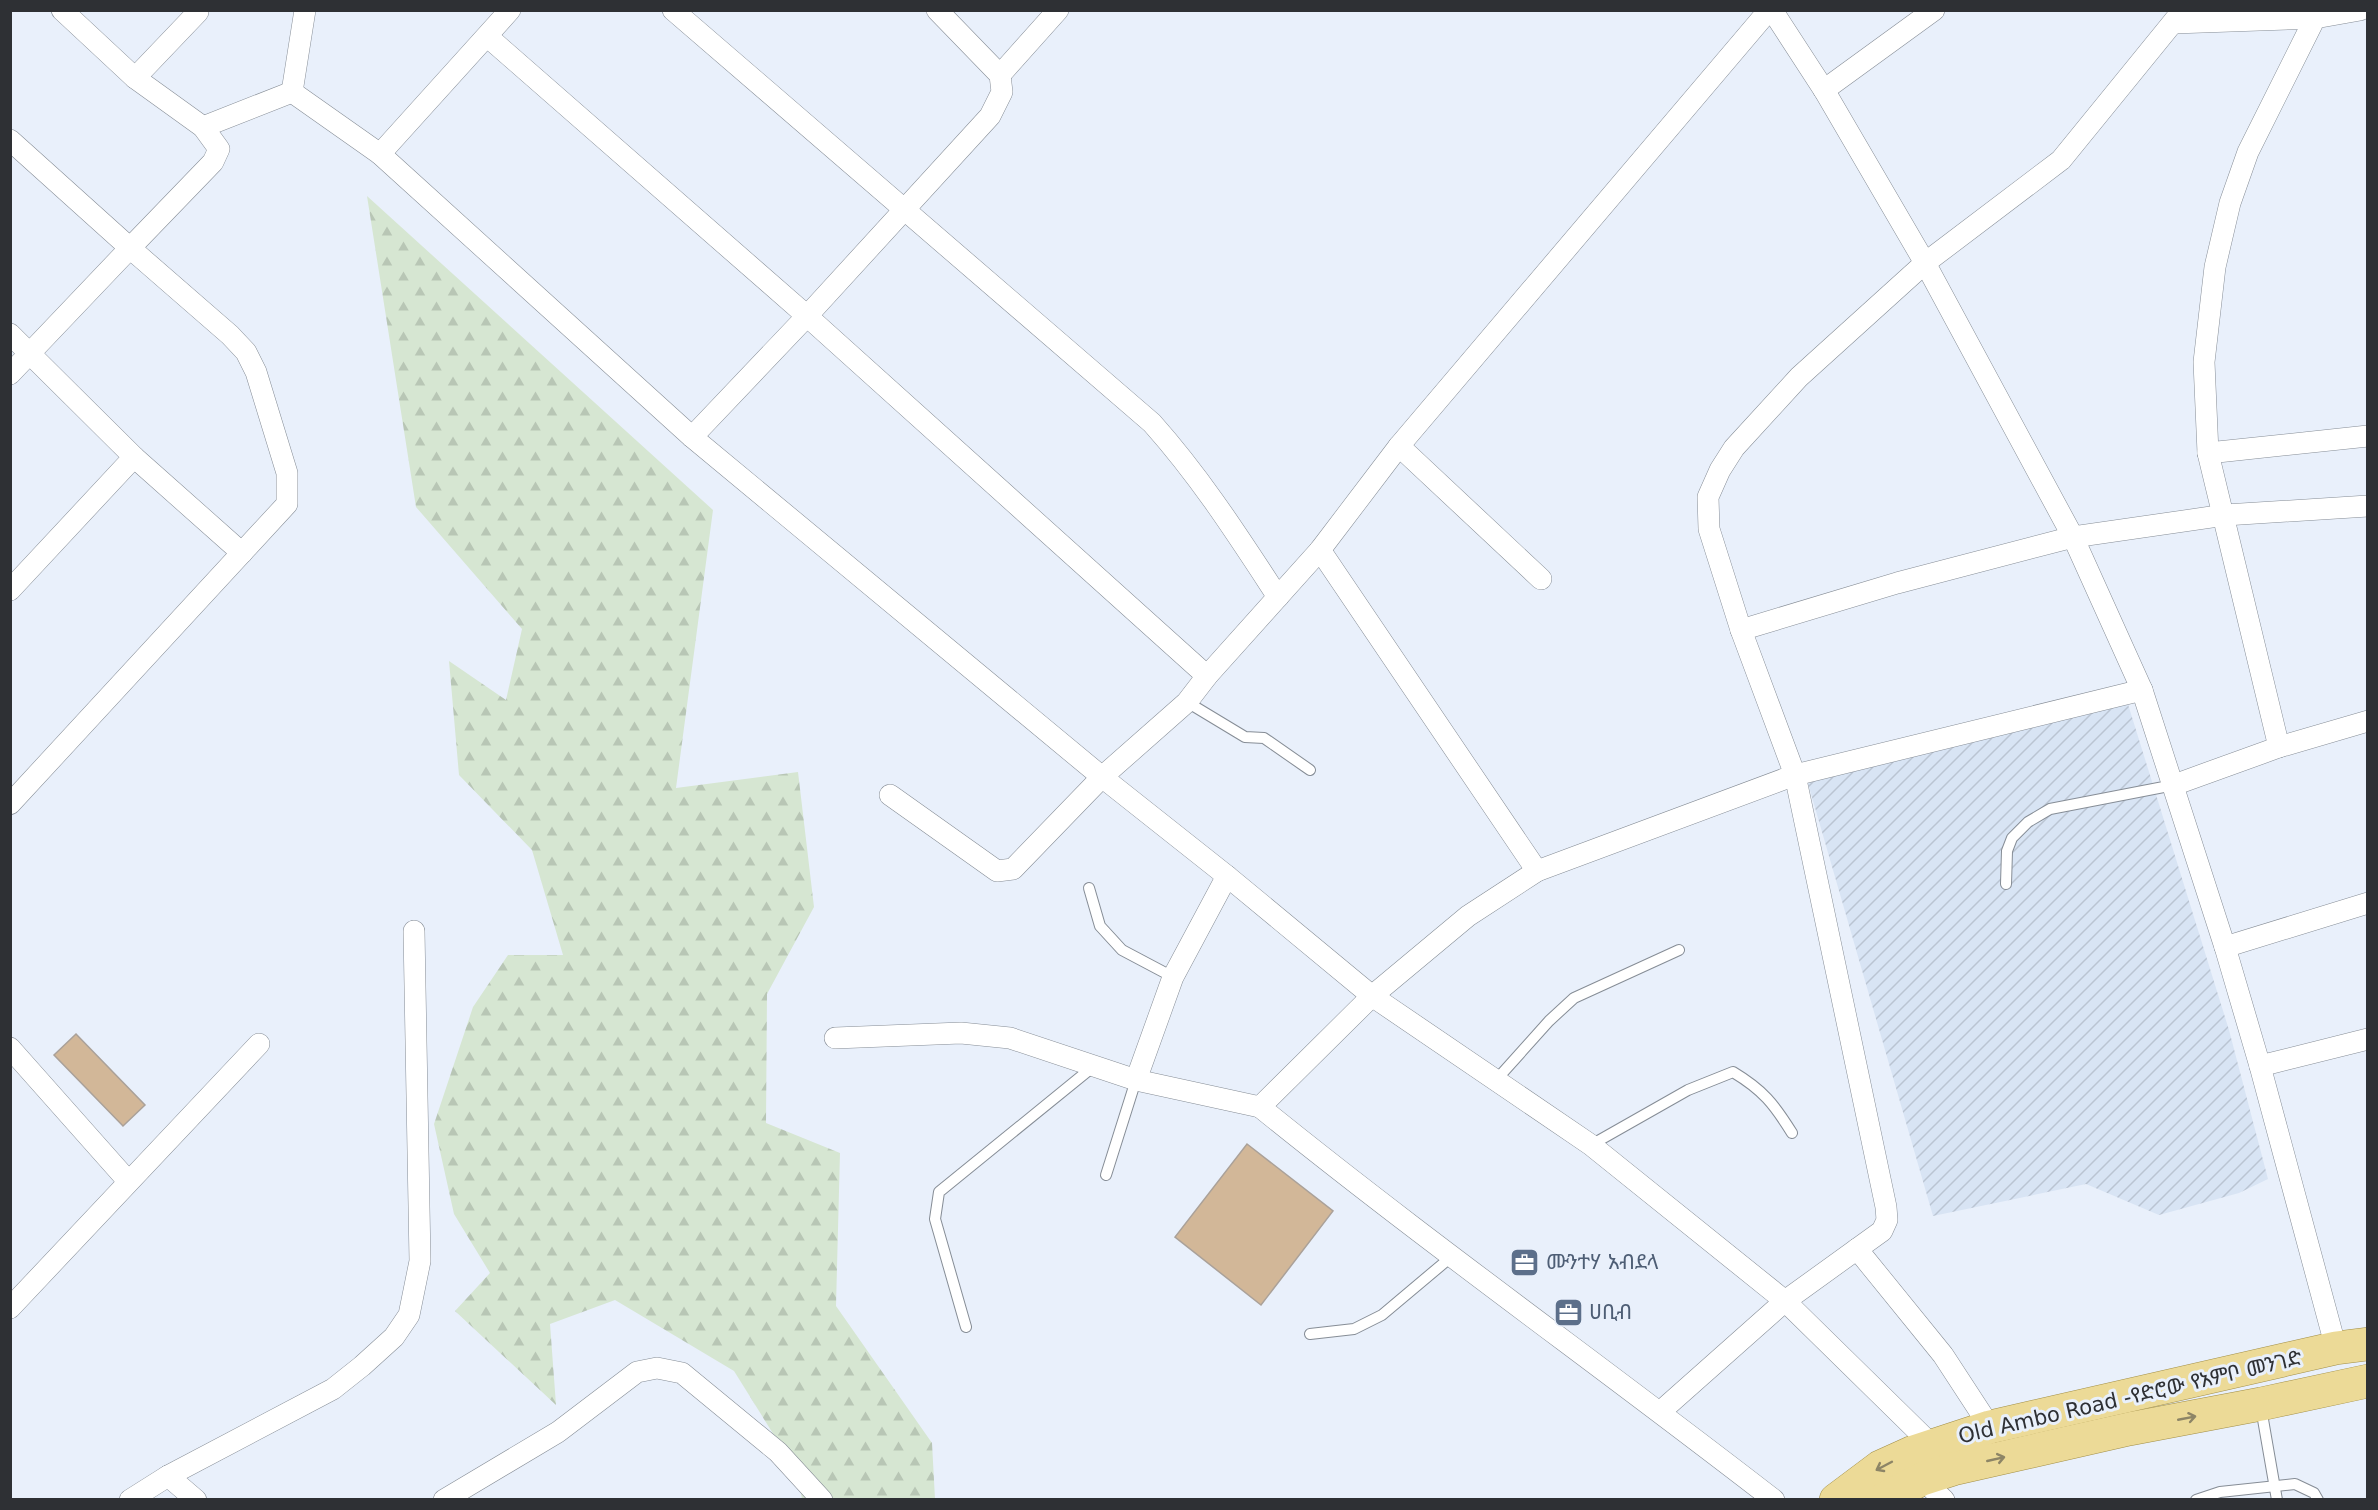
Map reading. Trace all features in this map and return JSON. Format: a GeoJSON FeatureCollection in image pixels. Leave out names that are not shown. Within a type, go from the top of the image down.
{"type":"FeatureCollection","features":[{"type":"Feature","properties":{"kind":"main road","name":"Old Ambo Road -የድሮው የአምቦ መንገድ"},"geometry":{"type":"LineString","coordinates":[[1882,1500],[1933,1489],[1943,1457],[1990,1427],[2352,1346]]}},
{"type":"Feature","properties":{"kind":"main road","name":"Old Ambo Road -የድሮው የአምቦ መንገድ"},"geometry":{"type":"LineString","coordinates":[[1836,1500],[1880,1467],[2129,1430],[2367,1381]]}},
{"type":"Feature","properties":{"kind":"street"},"geometry":{"type":"LineString","coordinates":[[10,374],[213,162],[219,149],[203,127],[135,78],[62,10]]}},
{"type":"Feature","properties":{"kind":"street"},"geometry":{"type":"LineString","coordinates":[[292,92],[305,10]]}},
{"type":"Feature","properties":{"kind":"street"},"geometry":{"type":"LineString","coordinates":[[380,154],[510,10]]}},
{"type":"Feature","properties":{"kind":"street"},"geometry":{"type":"LineString","coordinates":[[673,10],[1152,423],[1217,503],[1278,597]]}},
{"type":"Feature","properties":{"kind":"street"},"geometry":{"type":"LineString","coordinates":[[692,436],[807,316],[990,116],[1002,92],[1000,75],[937,10]]}},
{"type":"Feature","properties":{"kind":"street"},"geometry":{"type":"LineString","coordinates":[[1000,75],[1058,10]]}},
{"type":"Feature","properties":{"kind":"street"},"geometry":{"type":"LineString","coordinates":[[890,795],[997,871],[1013,869],[1021,862],[1102,777],[1187,702],[1207,676],[1320,550],[1399,446],[1771,10],[1824,90],[1925,263],[2073,537],[2142,690],[2225,947],[2260,1066],[2352,1346]]}},
{"type":"Feature","properties":{"kind":"street"},"geometry":{"type":"LineString","coordinates":[[1824,90],[1934,10]]}},
{"type":"Feature","properties":{"kind":"street"},"geometry":{"type":"LineString","coordinates":[[1660,1412],[1785,1301],[1882,1231],[1887,1220],[1795,775],[1741,630],[1708,529],[1708,497],[1719,470],[1734,448],[1799,377],[1925,263],[2061,160],[2178,17],[2316,14],[2360,10]]}},
{"type":"Feature","properties":{"kind":"street"},"geometry":{"type":"LineString","coordinates":[[135,78],[198,12]]}},
{"type":"Feature","properties":{"kind":"street"},"geometry":{"type":"LineString","coordinates":[[2279,747],[2225,515],[2208,453],[2204,362],[2215,267],[2230,203],[2248,152],[2316,14]]}},
{"type":"Feature","properties":{"kind":"street"},"geometry":{"type":"LineString","coordinates":[[488,37],[807,316],[1207,676]]}},
{"type":"Feature","properties":{"kind":"street"},"geometry":{"type":"LineString","coordinates":[[203,127],[292,92]]}},
{"type":"Feature","properties":{"kind":"street"},"geometry":{"type":"LineString","coordinates":[[292,92],[380,154],[692,436],[1102,777],[1227,876],[1372,996],[1591,1145],[1785,1301],[1943,1457]]}},
{"type":"Feature","properties":{"kind":"street"},"geometry":{"type":"LineString","coordinates":[[10,140],[230,335],[246,352],[256,372],[287,473],[288,490],[287,504],[10,804]]}},
{"type":"Feature","properties":{"kind":"street"},"geometry":{"type":"LineString","coordinates":[[10,334],[31,352],[134,457],[242,553]]}},
{"type":"Feature","properties":{"kind":"street"},"geometry":{"type":"LineString","coordinates":[[2208,453],[2367,436]]}},
{"type":"Feature","properties":{"kind":"street"},"geometry":{"type":"LineString","coordinates":[[1399,446],[1541,579]]}},
{"type":"Feature","properties":{"kind":"street"},"geometry":{"type":"LineString","coordinates":[[10,590],[134,457]]}},
{"type":"Feature","properties":{"kind":"street"},"geometry":{"type":"LineString","coordinates":[[1741,630],[1897,583],[2073,537],[2225,515],[2367,506]]}},
{"type":"Feature","properties":{"kind":"street"},"geometry":{"type":"LineString","coordinates":[[1320,550],[1537,871]]}},
{"type":"Feature","properties":{"kind":"street"},"geometry":{"type":"LineString","coordinates":[[1260,1107],[1372,996],[1468,916],[1537,871],[1795,775],[2142,690]]}},
{"type":"Feature","properties":{"kind":"street"},"geometry":{"type":"LineString","coordinates":[[2174,785],[2279,747],[2367,721]]}},
{"type":"Feature","properties":{"kind":"street"},"geometry":{"type":"LineString","coordinates":[[1136,1080],[1173,977],[1227,876]]}},
{"type":"Feature","properties":{"kind":"street"},"geometry":{"type":"LineString","coordinates":[[2225,947],[2367,903]]}},
{"type":"Feature","properties":{"kind":"street"},"geometry":{"type":"LineString","coordinates":[[130,1500],[168,1476],[333,1389],[394,1337],[409,1315],[420,1261],[414,931]]}},
{"type":"Feature","properties":{"kind":"street"},"geometry":{"type":"LineString","coordinates":[[835,1038],[961,1033],[1010,1038],[1136,1080],[1260,1107],[1356,1185],[1774,1500]]}},
{"type":"Feature","properties":{"kind":"street"},"geometry":{"type":"LineString","coordinates":[[2260,1066],[2367,1039]]}},
{"type":"Feature","properties":{"kind":"street"},"geometry":{"type":"LineString","coordinates":[[10,1308],[259,1044]]}},
{"type":"Feature","properties":{"kind":"street"},"geometry":{"type":"LineString","coordinates":[[10,1048],[128,1181]]}},
{"type":"Feature","properties":{"kind":"street"},"geometry":{"type":"LineString","coordinates":[[1857,1249],[1943,1355],[1990,1427]]}},
{"type":"Feature","properties":{"kind":"street"},"geometry":{"type":"LineString","coordinates":[[444,1500],[558,1432],[637,1372],[657,1368],[682,1373],[778,1452],[822,1500]]}},
{"type":"Feature","properties":{"kind":"street"},"geometry":{"type":"LineString","coordinates":[[168,1476],[196,1500]]}},
{"type":"Feature","properties":{"kind":"lane"},"geometry":{"type":"LineString","coordinates":[[1187,702],[1245,737],[1264,738],[1310,770]]}},
{"type":"Feature","properties":{"kind":"lane"},"geometry":{"type":"LineString","coordinates":[[2006,884],[2007,851],[2012,838],[2028,822],[2050,809],[2174,785]]}},
{"type":"Feature","properties":{"kind":"lane"},"geometry":{"type":"LineString","coordinates":[[1089,888],[1100,926],[1122,950],[1173,977]]}},
{"type":"Feature","properties":{"kind":"lane"},"geometry":{"type":"LineString","coordinates":[[1497,1079],[1574,998],[1679,950]]}},
{"type":"Feature","properties":{"kind":"lane"},"geometry":{"type":"LineString","coordinates":[[966,1327],[934,1219],[939,1192],[1094,1066]]}},
{"type":"Feature","properties":{"kind":"lane"},"geometry":{"type":"LineString","coordinates":[[1591,1145],[1688,1090],[1733,1072],[1751,1083],[1774,1104],[1792,1133]]}},
{"type":"Feature","properties":{"kind":"lane"},"geometry":{"type":"LineString","coordinates":[[1106,1175],[1136,1080]]}},
{"type":"Feature","properties":{"kind":"lane"},"geometry":{"type":"LineString","coordinates":[[1310,1334],[1354,1329],[1382,1315],[1451,1257]]}},
{"type":"Feature","properties":{"kind":"lane"},"geometry":{"type":"LineString","coordinates":[[2260,1404],[2277,1500]]}},
{"type":"Feature","properties":{"kind":"lane"},"geometry":{"type":"LineString","coordinates":[[2196,1500],[2220,1492],[2295,1484],[2314,1493],[2318,1500]]}},
{"type":"Feature","properties":{"kind":"shaded area"},"geometry":{"type":"Polygon","coordinates":[[[2127,701],[2229,1030],[2268,1179],[2239,1193],[2159,1215],[2086,1184],[1933,1216],[1807,780],[2127,701]]]}},
{"type":"Feature","properties":{"kind":"green space"},"geometry":{"type":"Polygon","coordinates":[[[367,196],[713,510],[676,788],[798,772],[814,907],[767,994],[766,1123],[840,1153],[836,1306],[932,1443],[935,1499],[802,1499],[797,1472],[734,1371],[615,1300],[550,1324],[556,1405],[455,1311],[490,1273],[454,1214],[434,1124],[473,1007],[508,955],[563,955],[532,850],[459,775],[449,661],[506,700],[522,629],[416,507],[367,196]]]}},
{"type":"Feature","properties":{"kind":"building"},"geometry":{"type":"Polygon","coordinates":[[[76,1034],[145,1105],[123,1126],[54,1055],[76,1034]]]}},
{"type":"Feature","properties":{"kind":"building"},"geometry":{"type":"Polygon","coordinates":[[[1247,1144],[1333,1211],[1261,1305],[1175,1237],[1247,1144]]]}},
{"type":"Feature","properties":{"kind":"place","name":"ሙንተሃ አብደላ"},"geometry":{"type":"Point","coordinates":[1525,1262]}},
{"type":"Feature","properties":{"kind":"place","name":"ሀቢብ"},"geometry":{"type":"Point","coordinates":[1568,1312]}}]}
